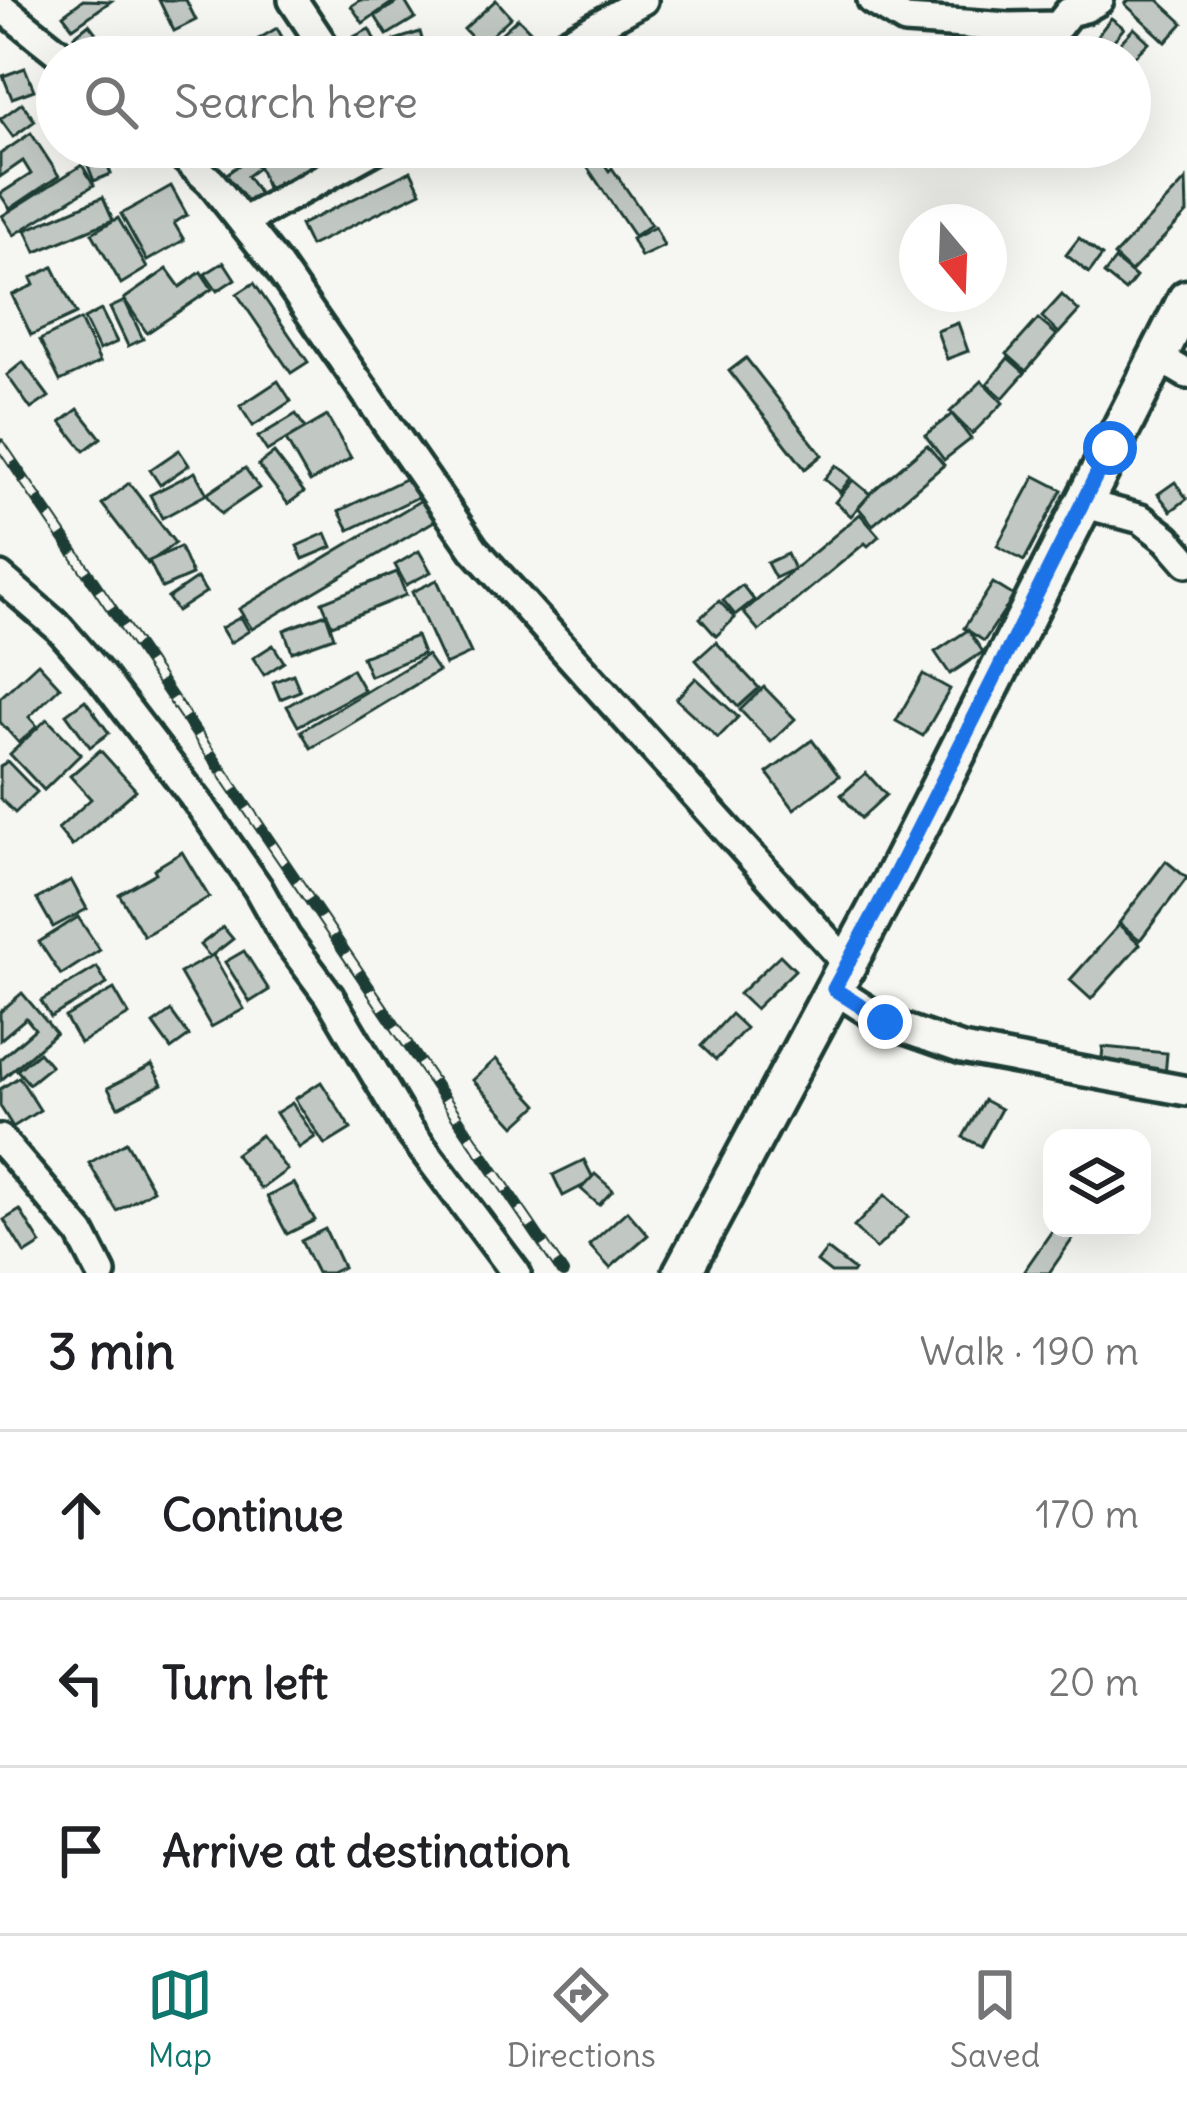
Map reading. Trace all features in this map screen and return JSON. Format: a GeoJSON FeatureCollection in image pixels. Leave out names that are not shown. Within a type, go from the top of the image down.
{"type":"FeatureCollection","features":[{"type":"Feature","properties":{"kind":"street"},"geometry":{"type":"LineString","coordinates":[[293,0],[317,36]]}},
{"type":"Feature","properties":{"kind":"street"},"geometry":{"type":"LineString","coordinates":[[579,36],[643,0]]}},
{"type":"Feature","properties":{"kind":"street"},"geometry":{"type":"LineString","coordinates":[[872,0],[905,20],[1009,27],[1058,26],[1069,12],[1099,0]]}},
{"type":"Feature","properties":{"kind":"street"},"geometry":{"type":"LineString","coordinates":[[0,6],[38,36]]}},
{"type":"Feature","properties":{"kind":"street"},"geometry":{"type":"LineString","coordinates":[[196,168],[277,265],[474,549],[885,1022],[962,1048],[1187,1091]]}},
{"type":"Feature","properties":{"kind":"street"},"geometry":{"type":"LineString","coordinates":[[243,223],[341,168]]}},
{"type":"Feature","properties":{"kind":"street"},"geometry":{"type":"LineString","coordinates":[[682,1273],[895,875],[1082,503],[1172,365],[1187,298]]}},
{"type":"Feature","properties":{"kind":"street"},"geometry":{"type":"LineString","coordinates":[[1082,503],[1142,520],[1187,562]]}},
{"type":"Feature","properties":{"kind":"street"},"geometry":{"type":"LineString","coordinates":[[0,577],[59,628],[87,660],[200,806],[329,996],[408,1129],[516,1273]]}},
{"type":"Feature","properties":{"kind":"street"},"geometry":{"type":"LineString","coordinates":[[0,1139],[81,1234],[101,1273]]}},
{"type":"Feature","properties":{"kind":"building"},"geometry":{"type":"Polygon","coordinates":[[[83,0],[111,1],[73,28],[63,15],[83,0]]]}},
{"type":"Feature","properties":{"kind":"building"},"geometry":{"type":"Polygon","coordinates":[[[159,0],[186,0],[196,20],[174,31],[159,0]]]}},
{"type":"Feature","properties":{"kind":"building"},"geometry":{"type":"Polygon","coordinates":[[[360,0],[396,0],[363,23],[351,6],[360,0]]]}},
{"type":"Feature","properties":{"kind":"building"},"geometry":{"type":"Polygon","coordinates":[[[401,0],[415,18],[387,35],[375,16],[401,0]]]}},
{"type":"Feature","properties":{"kind":"building"},"geometry":{"type":"Polygon","coordinates":[[[496,0],[511,17],[491,36],[471,36],[464,29],[496,0]]]}},
{"type":"Feature","properties":{"kind":"building"},"geometry":{"type":"Polygon","coordinates":[[[1158,0],[1183,23],[1166,42],[1125,4],[1158,0]]]}},
{"type":"Feature","properties":{"kind":"building"},"geometry":{"type":"Polygon","coordinates":[[[518,18],[535,36],[498,36],[518,18]]]}},
{"type":"Feature","properties":{"kind":"building"},"geometry":{"type":"Polygon","coordinates":[[[1111,18],[1124,28],[1117,36],[1097,36],[1111,18]]]}},
{"type":"Feature","properties":{"kind":"building"},"geometry":{"type":"Polygon","coordinates":[[[89,24],[98,36],[74,36],[89,24]]]}},
{"type":"Feature","properties":{"kind":"building"},"geometry":{"type":"Polygon","coordinates":[[[25,68],[34,90],[12,98],[3,76],[25,68]]]}},
{"type":"Feature","properties":{"kind":"building"},"geometry":{"type":"Polygon","coordinates":[[[22,103],[35,121],[13,137],[0,119],[22,103]]]}},
{"type":"Feature","properties":{"kind":"building"},"geometry":{"type":"Polygon","coordinates":[[[31,133],[36,141],[36,168],[54,168],[59,176],[10,209],[0,194],[31,174],[23,161],[0,177],[0,154],[31,133]]]}},
{"type":"Feature","properties":{"kind":"building"},"geometry":{"type":"Polygon","coordinates":[[[77,168],[84,168],[94,185],[14,235],[2,216],[77,168]]]}},
{"type":"Feature","properties":{"kind":"building"},"geometry":{"type":"Polygon","coordinates":[[[89,168],[109,168],[111,174],[94,181],[89,168]]]}},
{"type":"Feature","properties":{"kind":"building"},"geometry":{"type":"Polygon","coordinates":[[[235,168],[258,168],[247,176],[263,199],[245,212],[221,178],[235,168]]]}},
{"type":"Feature","properties":{"kind":"building"},"geometry":{"type":"Polygon","coordinates":[[[259,168],[314,168],[267,188],[259,168]]]}},
{"type":"Feature","properties":{"kind":"building"},"geometry":{"type":"Polygon","coordinates":[[[588,168],[612,168],[651,225],[634,236],[588,168]]]}},
{"type":"Feature","properties":{"kind":"building"},"geometry":{"type":"Polygon","coordinates":[[[411,171],[421,192],[310,246],[300,225],[411,171]]]}},
{"type":"Feature","properties":{"kind":"building"},"geometry":{"type":"Polygon","coordinates":[[[1186,180],[1187,213],[1131,272],[1114,256],[1186,180]]]}},
{"type":"Feature","properties":{"kind":"building"},"geometry":{"type":"Polygon","coordinates":[[[171,186],[187,215],[174,223],[184,240],[147,261],[121,214],[171,186]]]}},
{"type":"Feature","properties":{"kind":"building"},"geometry":{"type":"Polygon","coordinates":[[[103,197],[113,220],[36,252],[26,230],[103,197]]]}},
{"type":"Feature","properties":{"kind":"building"},"geometry":{"type":"Polygon","coordinates":[[[118,218],[147,268],[121,284],[92,233],[118,218]]]}},
{"type":"Feature","properties":{"kind":"building"},"geometry":{"type":"Polygon","coordinates":[[[655,227],[664,246],[641,257],[632,239],[655,227]]]}},
{"type":"Feature","properties":{"kind":"building"},"geometry":{"type":"Polygon","coordinates":[[[1079,238],[1102,256],[1089,273],[1066,255],[1079,238]]]}},
{"type":"Feature","properties":{"kind":"building"},"geometry":{"type":"Polygon","coordinates":[[[1115,260],[1136,277],[1125,291],[1104,274],[1115,260]]]}},
{"type":"Feature","properties":{"kind":"building"},"geometry":{"type":"Polygon","coordinates":[[[224,262],[235,279],[217,291],[205,274],[224,262]]]}},
{"type":"Feature","properties":{"kind":"building"},"geometry":{"type":"Polygon","coordinates":[[[53,267],[76,314],[31,335],[12,295],[34,285],[31,278],[53,267]]]}},
{"type":"Feature","properties":{"kind":"building"},"geometry":{"type":"Polygon","coordinates":[[[167,269],[180,287],[201,272],[212,289],[147,333],[124,299],[167,269]]]}},
{"type":"Feature","properties":{"kind":"building"},"geometry":{"type":"Polygon","coordinates":[[[254,283],[308,362],[291,373],[237,294],[254,283]]]}},
{"type":"Feature","properties":{"kind":"building"},"geometry":{"type":"Polygon","coordinates":[[[1062,295],[1079,311],[1059,333],[1042,317],[1062,295]]]}},
{"type":"Feature","properties":{"kind":"building"},"geometry":{"type":"Polygon","coordinates":[[[125,301],[143,339],[128,346],[110,308],[125,301]]]}},
{"type":"Feature","properties":{"kind":"building"},"geometry":{"type":"Polygon","coordinates":[[[101,310],[117,342],[99,350],[84,319],[101,310]]]}},
{"type":"Feature","properties":{"kind":"building"},"geometry":{"type":"Polygon","coordinates":[[[1038,319],[1057,335],[1026,371],[1007,354],[1038,319]]]}},
{"type":"Feature","properties":{"kind":"building"},"geometry":{"type":"Polygon","coordinates":[[[80,320],[100,362],[60,381],[40,340],[80,320]]]}},
{"type":"Feature","properties":{"kind":"building"},"geometry":{"type":"Polygon","coordinates":[[[958,323],[968,351],[947,359],[937,331],[958,323]]]}},
{"type":"Feature","properties":{"kind":"building"},"geometry":{"type":"Polygon","coordinates":[[[746,358],[822,455],[805,469],[729,371],[746,358]]]}},
{"type":"Feature","properties":{"kind":"building"},"geometry":{"type":"Polygon","coordinates":[[[1008,358],[1025,373],[1003,398],[987,384],[1008,358]]]}},
{"type":"Feature","properties":{"kind":"building"},"geometry":{"type":"Polygon","coordinates":[[[23,362],[49,397],[31,409],[7,375],[23,362]]]}},
{"type":"Feature","properties":{"kind":"building"},"geometry":{"type":"Polygon","coordinates":[[[278,381],[291,401],[253,426],[240,406],[278,381]]]}},
{"type":"Feature","properties":{"kind":"building"},"geometry":{"type":"Polygon","coordinates":[[[982,381],[1003,403],[972,434],[950,412],[982,381]]]}},
{"type":"Feature","properties":{"kind":"building"},"geometry":{"type":"Polygon","coordinates":[[[78,409],[101,438],[84,451],[61,422],[78,409]]]}},
{"type":"Feature","properties":{"kind":"building"},"geometry":{"type":"Polygon","coordinates":[[[296,414],[305,428],[267,451],[258,437],[296,414]]]}},
{"type":"Feature","properties":{"kind":"building"},"geometry":{"type":"Polygon","coordinates":[[[952,414],[971,439],[944,460],[925,435],[952,414]]]}},
{"type":"Feature","properties":{"kind":"building"},"geometry":{"type":"Polygon","coordinates":[[[327,416],[351,458],[310,482],[286,440],[327,416]]]}},
{"type":"Feature","properties":{"kind":"building"},"geometry":{"type":"Polygon","coordinates":[[[927,445],[944,465],[873,525],[856,505],[927,445]]]}},
{"type":"Feature","properties":{"kind":"building"},"geometry":{"type":"Polygon","coordinates":[[[179,450],[189,465],[160,485],[150,470],[179,450]]]}},
{"type":"Feature","properties":{"kind":"building"},"geometry":{"type":"Polygon","coordinates":[[[274,453],[304,492],[288,504],[258,465],[274,453]]]}},
{"type":"Feature","properties":{"kind":"building"},"geometry":{"type":"Polygon","coordinates":[[[836,465],[851,478],[840,492],[824,479],[836,465]]]}},
{"type":"Feature","properties":{"kind":"building"},"geometry":{"type":"Polygon","coordinates":[[[245,468],[259,488],[221,514],[207,494],[245,468]]]}},
{"type":"Feature","properties":{"kind":"building"},"geometry":{"type":"Polygon","coordinates":[[[195,472],[207,494],[162,518],[150,495],[195,472]]]}},
{"type":"Feature","properties":{"kind":"building"},"geometry":{"type":"Polygon","coordinates":[[[1035,476],[1062,490],[1024,561],[997,546],[1035,476]]]}},
{"type":"Feature","properties":{"kind":"building"},"geometry":{"type":"Polygon","coordinates":[[[409,477],[418,497],[349,530],[339,511],[409,477]]]}},
{"type":"Feature","properties":{"kind":"building"},"geometry":{"type":"Polygon","coordinates":[[[853,480],[870,494],[851,516],[835,502],[853,480]]]}},
{"type":"Feature","properties":{"kind":"building"},"geometry":{"type":"Polygon","coordinates":[[[1175,482],[1187,499],[1171,511],[1158,494],[1175,482]]]}},
{"type":"Feature","properties":{"kind":"building"},"geometry":{"type":"Polygon","coordinates":[[[129,483],[175,543],[148,564],[102,504],[129,483]]]}},
{"type":"Feature","properties":{"kind":"building"},"geometry":{"type":"Polygon","coordinates":[[[423,499],[436,520],[252,629],[239,609],[423,499]]]}},
{"type":"Feature","properties":{"kind":"building"},"geometry":{"type":"Polygon","coordinates":[[[860,514],[879,536],[759,631],[743,612],[860,514]]]}},
{"type":"Feature","properties":{"kind":"building"},"geometry":{"type":"Polygon","coordinates":[[[326,533],[332,547],[303,559],[297,546],[326,533]]]}},
{"type":"Feature","properties":{"kind":"building"},"geometry":{"type":"Polygon","coordinates":[[[180,547],[192,575],[162,588],[149,561],[180,547]]]}},
{"type":"Feature","properties":{"kind":"building"},"geometry":{"type":"Polygon","coordinates":[[[419,551],[431,572],[406,585],[395,565],[419,551]]]}},
{"type":"Feature","properties":{"kind":"building"},"geometry":{"type":"Polygon","coordinates":[[[787,554],[794,569],[775,578],[767,563],[787,554]]]}},
{"type":"Feature","properties":{"kind":"building"},"geometry":{"type":"Polygon","coordinates":[[[397,572],[406,595],[332,625],[322,602],[397,572]]]}},
{"type":"Feature","properties":{"kind":"building"},"geometry":{"type":"Polygon","coordinates":[[[197,578],[206,592],[177,611],[168,598],[197,578]]]}},
{"type":"Feature","properties":{"kind":"building"},"geometry":{"type":"Polygon","coordinates":[[[437,580],[471,653],[445,665],[412,592],[437,580]]]}},
{"type":"Feature","properties":{"kind":"building"},"geometry":{"type":"Polygon","coordinates":[[[993,583],[1014,596],[984,641],[964,628],[993,583]]]}},
{"type":"Feature","properties":{"kind":"building"},"geometry":{"type":"Polygon","coordinates":[[[742,585],[754,600],[735,615],[723,600],[742,585]]]}},
{"type":"Feature","properties":{"kind":"building"},"geometry":{"type":"Polygon","coordinates":[[[719,601],[735,618],[716,636],[700,618],[719,601]]]}},
{"type":"Feature","properties":{"kind":"building"},"geometry":{"type":"Polygon","coordinates":[[[326,614],[334,637],[292,652],[284,630],[326,614]]]}},
{"type":"Feature","properties":{"kind":"building"},"geometry":{"type":"Polygon","coordinates":[[[241,617],[249,631],[230,643],[221,628],[241,617]]]}},
{"type":"Feature","properties":{"kind":"building"},"geometry":{"type":"Polygon","coordinates":[[[968,630],[983,652],[950,674],[935,652],[968,630]]]}},
{"type":"Feature","properties":{"kind":"building"},"geometry":{"type":"Polygon","coordinates":[[[416,636],[423,654],[370,676],[362,657],[416,636]]]}},
{"type":"Feature","properties":{"kind":"building"},"geometry":{"type":"Polygon","coordinates":[[[716,642],[759,688],[738,707],[696,660],[716,642]]]}},
{"type":"Feature","properties":{"kind":"building"},"geometry":{"type":"Polygon","coordinates":[[[273,645],[284,662],[264,675],[253,658],[273,645]]]}},
{"type":"Feature","properties":{"kind":"building"},"geometry":{"type":"Polygon","coordinates":[[[427,655],[438,671],[311,748],[301,731],[427,655]]]}},
{"type":"Feature","properties":{"kind":"building"},"geometry":{"type":"Polygon","coordinates":[[[38,663],[60,687],[29,717],[37,726],[19,743],[0,722],[0,698],[38,663]]]}},
{"type":"Feature","properties":{"kind":"building"},"geometry":{"type":"Polygon","coordinates":[[[352,669],[364,690],[298,726],[287,706],[352,669]]]}},
{"type":"Feature","properties":{"kind":"building"},"geometry":{"type":"Polygon","coordinates":[[[293,674],[300,691],[280,699],[273,682],[293,674]]]}},
{"type":"Feature","properties":{"kind":"building"},"geometry":{"type":"Polygon","coordinates":[[[923,674],[950,689],[923,736],[896,721],[923,674]]]}},
{"type":"Feature","properties":{"kind":"building"},"geometry":{"type":"Polygon","coordinates":[[[696,678],[738,717],[718,738],[676,699],[696,678]]]}},
{"type":"Feature","properties":{"kind":"building"},"geometry":{"type":"Polygon","coordinates":[[[764,687],[795,719],[771,742],[740,710],[764,687]]]}},
{"type":"Feature","properties":{"kind":"building"},"geometry":{"type":"Polygon","coordinates":[[[85,700],[109,733],[90,747],[66,714],[85,700]]]}},
{"type":"Feature","properties":{"kind":"building"},"geometry":{"type":"Polygon","coordinates":[[[47,719],[81,754],[44,790],[10,754],[47,719]]]}},
{"type":"Feature","properties":{"kind":"building"},"geometry":{"type":"Polygon","coordinates":[[[812,740],[839,776],[794,809],[767,773],[812,740]]]}},
{"type":"Feature","properties":{"kind":"building"},"geometry":{"type":"Polygon","coordinates":[[[100,750],[136,790],[72,846],[58,829],[91,799],[70,776],[100,750]]]}},
{"type":"Feature","properties":{"kind":"building"},"geometry":{"type":"Polygon","coordinates":[[[7,761],[37,792],[15,813],[0,798],[0,767],[7,761]]]}},
{"type":"Feature","properties":{"kind":"building"},"geometry":{"type":"Polygon","coordinates":[[[866,773],[886,795],[861,818],[841,795],[866,773]]]}},
{"type":"Feature","properties":{"kind":"building"},"geometry":{"type":"Polygon","coordinates":[[[182,852],[209,897],[144,936],[119,894],[182,852]]]}},
{"type":"Feature","properties":{"kind":"building"},"geometry":{"type":"Polygon","coordinates":[[[1166,861],[1187,878],[1140,940],[1119,923],[1166,861]]]}},
{"type":"Feature","properties":{"kind":"building"},"geometry":{"type":"Polygon","coordinates":[[[71,880],[87,909],[53,927],[37,899],[71,880]]]}},
{"type":"Feature","properties":{"kind":"building"},"geometry":{"type":"Polygon","coordinates":[[[78,917],[100,950],[61,975],[39,942],[78,917]]]}},
{"type":"Feature","properties":{"kind":"building"},"geometry":{"type":"Polygon","coordinates":[[[1119,925],[1140,944],[1091,999],[1070,980],[1119,925]]]}},
{"type":"Feature","properties":{"kind":"building"},"geometry":{"type":"Polygon","coordinates":[[[223,927],[233,939],[210,957],[200,945],[223,927]]]}},
{"type":"Feature","properties":{"kind":"building"},"geometry":{"type":"Polygon","coordinates":[[[244,951],[269,990],[250,1002],[225,962],[244,951]]]}},
{"type":"Feature","properties":{"kind":"building"},"geometry":{"type":"Polygon","coordinates":[[[213,955],[244,1009],[211,1027],[180,973],[213,955]]]}},
{"type":"Feature","properties":{"kind":"building"},"geometry":{"type":"Polygon","coordinates":[[[780,955],[795,970],[755,1009],[739,994],[780,955]]]}},
{"type":"Feature","properties":{"kind":"building"},"geometry":{"type":"Polygon","coordinates":[[[97,967],[107,984],[51,1017],[41,1001],[97,967]]]}},
{"type":"Feature","properties":{"kind":"building"},"geometry":{"type":"Polygon","coordinates":[[[114,989],[129,1015],[80,1043],[65,1017],[114,989]]]}},
{"type":"Feature","properties":{"kind":"building"},"geometry":{"type":"Polygon","coordinates":[[[22,993],[56,1033],[1,1080],[0,1059],[35,1029],[26,1018],[0,1040],[0,1012],[22,993]]]}},
{"type":"Feature","properties":{"kind":"building"},"geometry":{"type":"Polygon","coordinates":[[[171,1011],[189,1036],[171,1049],[153,1024],[171,1011]]]}},
{"type":"Feature","properties":{"kind":"building"},"geometry":{"type":"Polygon","coordinates":[[[731,1014],[746,1028],[716,1060],[701,1046],[731,1014]]]}},
{"type":"Feature","properties":{"kind":"building"},"geometry":{"type":"Polygon","coordinates":[[[1103,1047],[1167,1053],[1165,1076],[1101,1069],[1103,1047]]]}},
{"type":"Feature","properties":{"kind":"building"},"geometry":{"type":"Polygon","coordinates":[[[39,1052],[51,1066],[29,1084],[17,1070],[39,1052]]]}},
{"type":"Feature","properties":{"kind":"building"},"geometry":{"type":"Polygon","coordinates":[[[496,1059],[538,1105],[515,1126],[473,1080],[496,1059]]]}},
{"type":"Feature","properties":{"kind":"building"},"geometry":{"type":"Polygon","coordinates":[[[152,1065],[162,1084],[118,1107],[108,1088],[152,1065]]]}},
{"type":"Feature","properties":{"kind":"building"},"geometry":{"type":"Polygon","coordinates":[[[19,1077],[40,1110],[13,1127],[0,1106],[0,1089],[19,1077]]]}},
{"type":"Feature","properties":{"kind":"building"},"geometry":{"type":"Polygon","coordinates":[[[321,1082],[351,1129],[325,1145],[295,1099],[321,1082]]]}},
{"type":"Feature","properties":{"kind":"building"},"geometry":{"type":"Polygon","coordinates":[[[984,1100],[1001,1109],[981,1146],[963,1137],[984,1100]]]}},
{"type":"Feature","properties":{"kind":"building"},"geometry":{"type":"Polygon","coordinates":[[[292,1103],[315,1137],[299,1148],[276,1113],[292,1103]]]}},
{"type":"Feature","properties":{"kind":"building"},"geometry":{"type":"Polygon","coordinates":[[[261,1135],[287,1170],[261,1189],[235,1154],[261,1135]]]}},
{"type":"Feature","properties":{"kind":"building"},"geometry":{"type":"Polygon","coordinates":[[[126,1142],[153,1190],[117,1211],[89,1163],[126,1142]]]}},
{"type":"Feature","properties":{"kind":"building"},"geometry":{"type":"Polygon","coordinates":[[[584,1160],[594,1180],[563,1196],[553,1175],[584,1160]]]}},
{"type":"Feature","properties":{"kind":"building"},"geometry":{"type":"Polygon","coordinates":[[[595,1174],[613,1190],[599,1205],[581,1189],[595,1174]]]}},
{"type":"Feature","properties":{"kind":"building"},"geometry":{"type":"Polygon","coordinates":[[[294,1183],[315,1220],[287,1234],[267,1197],[294,1183]]]}},
{"type":"Feature","properties":{"kind":"building"},"geometry":{"type":"Polygon","coordinates":[[[885,1195],[908,1217],[876,1249],[854,1227],[885,1195]]]}},
{"type":"Feature","properties":{"kind":"building"},"geometry":{"type":"Polygon","coordinates":[[[20,1210],[41,1244],[25,1254],[4,1220],[20,1210]]]}},
{"type":"Feature","properties":{"kind":"building"},"geometry":{"type":"Polygon","coordinates":[[[627,1211],[648,1235],[610,1268],[589,1245],[627,1211]]]}},
{"type":"Feature","properties":{"kind":"building"},"geometry":{"type":"Polygon","coordinates":[[[325,1229],[343,1267],[317,1273],[301,1241],[325,1229]]]}},
{"type":"Feature","properties":{"kind":"building"},"geometry":{"type":"Polygon","coordinates":[[[1048,1237],[1074,1237],[1049,1273],[1024,1271],[1048,1237]]]}},
{"type":"Feature","properties":{"kind":"building"},"geometry":{"type":"Polygon","coordinates":[[[827,1249],[852,1273],[831,1273],[817,1262],[827,1249]]]}},
{"type":"Feature","properties":{"kind":"railway"},"geometry":{"type":"LineString","coordinates":[[0,444],[563,1273]]}},
{"type":"Feature","properties":{"kind":"route"},"geometry":{"type":"LineString","coordinates":[[885,1022],[834,989],[1110,448]]}}]}
